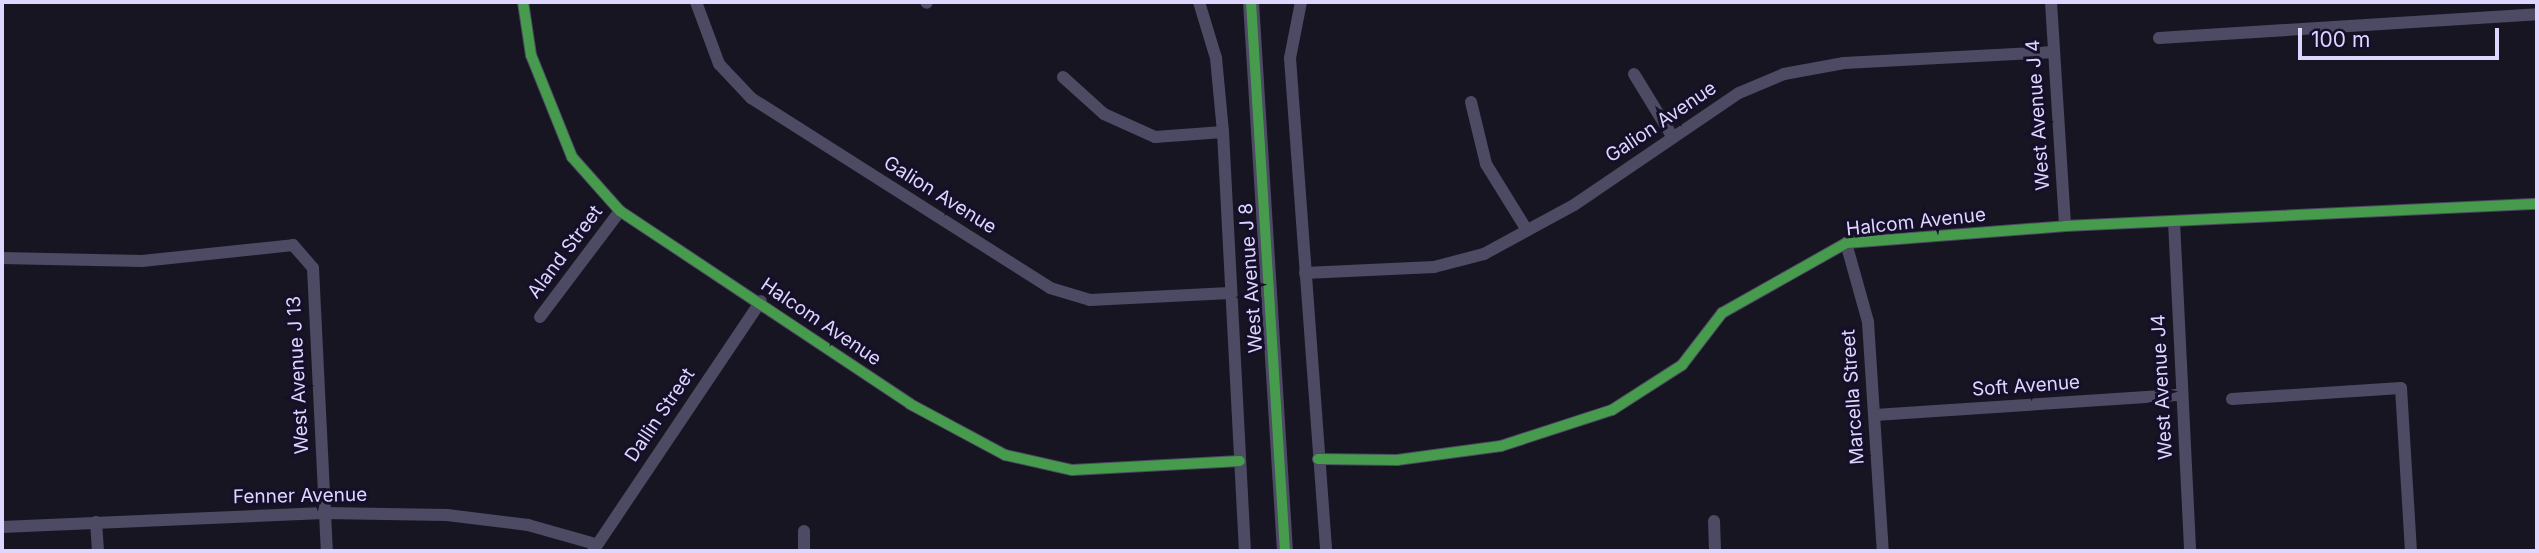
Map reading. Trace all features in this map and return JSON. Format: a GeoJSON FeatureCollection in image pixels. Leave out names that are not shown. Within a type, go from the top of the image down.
{"type":"FeatureCollection","features":[{"type":"Feature","properties":{"kind":"street","name":"Halcom Avenue"},"geometry":{"type":"LineString","coordinates":[[523,2],[531,55],[572,157],[620,211],[761,301],[910,404],[1005,455],[1072,470],[1240,461]]}},
{"type":"Feature","properties":{"kind":"street","name":"Galion Avenue"},"geometry":{"type":"LineString","coordinates":[[696,2],[719,64],[751,98],[1050,288],[1090,300],[1230,293]]}},
{"type":"Feature","properties":{"kind":"street"},"geometry":{"type":"LineString","coordinates":[[1199,2],[1216,58],[1223,132],[1245,551]]}},
{"type":"Feature","properties":{"kind":"street","name":"West Avenue J 8"},"geometry":{"type":"LineString","coordinates":[[1251,2],[1285,551]]}},
{"type":"Feature","properties":{"kind":"street"},"geometry":{"type":"LineString","coordinates":[[1301,2],[1290,58],[1326,551]]}},
{"type":"Feature","properties":{"kind":"street","name":"West Avenue J 4"},"geometry":{"type":"LineString","coordinates":[[2051,2],[2065,226]]}},
{"type":"Feature","properties":{"kind":"street"},"geometry":{"type":"LineString","coordinates":[[2159,38],[2537,15]]}},
{"type":"Feature","properties":{"kind":"street","name":"Galion Avenue"},"geometry":{"type":"LineString","coordinates":[[1305,273],[1434,267],[1485,254],[1574,205],[1739,93],[1784,75],[1844,63],[2054,52]]}},
{"type":"Feature","properties":{"kind":"street"},"geometry":{"type":"LineString","coordinates":[[1634,74],[1672,136]]}},
{"type":"Feature","properties":{"kind":"street"},"geometry":{"type":"LineString","coordinates":[[1063,76],[1104,114],[1155,137],[1223,132]]}},
{"type":"Feature","properties":{"kind":"street"},"geometry":{"type":"LineString","coordinates":[[1471,102],[1486,164],[1527,230]]}},
{"type":"Feature","properties":{"kind":"street","name":"Halcom Avenue"},"geometry":{"type":"LineString","coordinates":[[1318,459],[1397,460],[1501,446],[1612,410],[1682,365],[1722,313],[1846,243],[2065,226],[2537,204]]}},
{"type":"Feature","properties":{"kind":"street","name":"Aland Street"},"geometry":{"type":"LineString","coordinates":[[540,317],[620,211]]}},
{"type":"Feature","properties":{"kind":"street","name":"West Avenue J4"},"geometry":{"type":"LineString","coordinates":[[2174,221],[2180,395],[2190,551]]}},
{"type":"Feature","properties":{"kind":"street","name":"Marcella Street"},"geometry":{"type":"LineString","coordinates":[[1846,243],[1868,322],[1883,551]]}},
{"type":"Feature","properties":{"kind":"street","name":"West Avenue J 13"},"geometry":{"type":"LineString","coordinates":[[2,258],[142,261],[293,246],[313,268],[327,551]]}},
{"type":"Feature","properties":{"kind":"street","name":"Dallin Street"},"geometry":{"type":"LineString","coordinates":[[594,547],[761,301]]}},
{"type":"Feature","properties":{"kind":"street"},"geometry":{"type":"LineString","coordinates":[[2232,399],[2401,388],[2411,551]]}},
{"type":"Feature","properties":{"kind":"street","name":"Soft Avenue"},"geometry":{"type":"LineString","coordinates":[[1875,415],[2180,395]]}},
{"type":"Feature","properties":{"kind":"street","name":"Fenner Avenue"},"geometry":{"type":"LineString","coordinates":[[2,527],[324,513],[447,515],[528,525],[594,547]]}},
{"type":"Feature","properties":{"kind":"street"},"geometry":{"type":"LineString","coordinates":[[1714,521],[1715,551]]}},
{"type":"Feature","properties":{"kind":"street"},"geometry":{"type":"LineString","coordinates":[[96,522],[98,551]]}},
{"type":"Feature","properties":{"kind":"street"},"geometry":{"type":"LineString","coordinates":[[804,531],[804,551]]}},
{"type":"Feature","properties":{"kind":"cycle path"},"geometry":{"type":"LineString","coordinates":[[523,2],[531,55],[572,157],[620,211],[910,404],[1005,455],[1072,470],[1240,461]]}},
{"type":"Feature","properties":{"kind":"cycle path"},"geometry":{"type":"LineString","coordinates":[[1251,2],[1285,551]]}},
{"type":"Feature","properties":{"kind":"cycle path"},"geometry":{"type":"LineString","coordinates":[[1318,459],[1397,460],[1501,446],[1612,410],[1682,365],[1722,313],[1846,243],[2065,226],[2537,204]]}}]}
